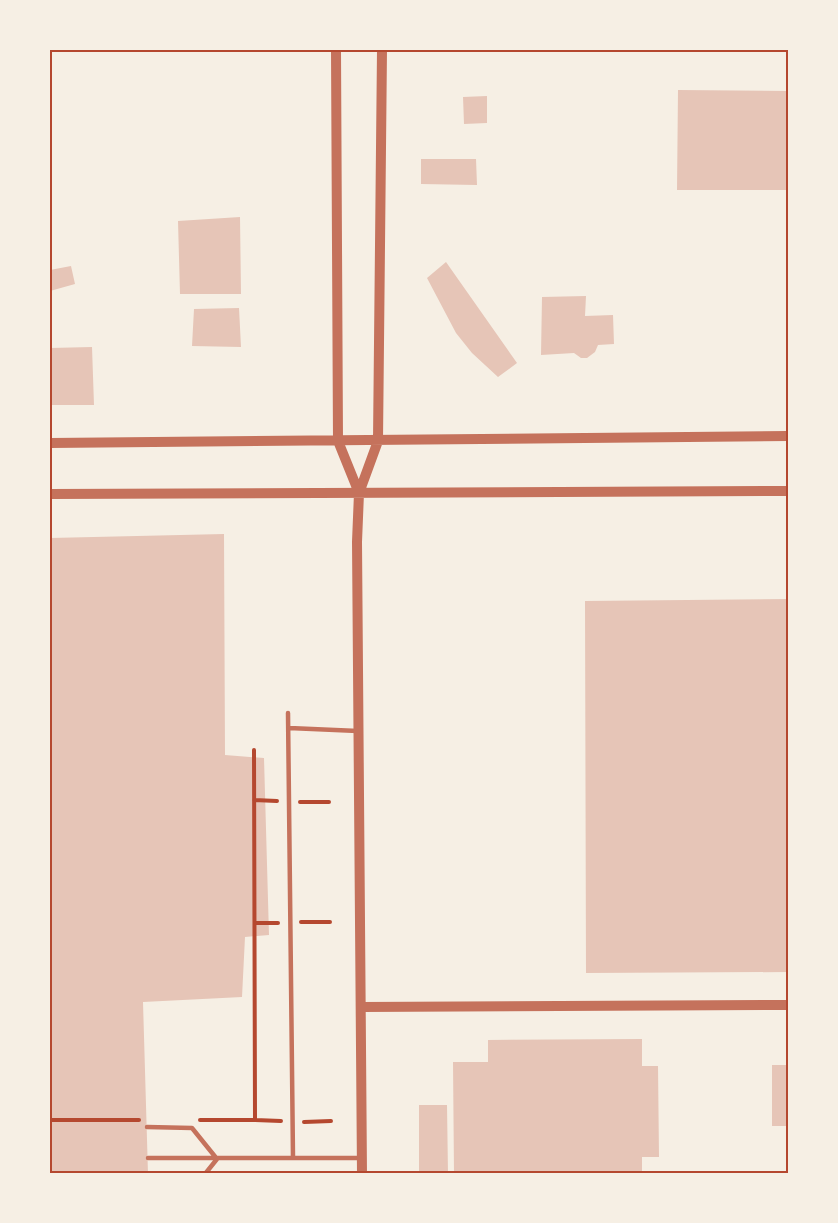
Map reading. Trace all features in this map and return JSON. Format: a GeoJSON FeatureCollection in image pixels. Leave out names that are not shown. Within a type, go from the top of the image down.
{"type":"FeatureCollection","features":[{"type":"Feature","properties":{"kind":"street"},"geometry":{"type":"LineString","coordinates":[[336,50],[338,441],[359,493]]}},
{"type":"Feature","properties":{"kind":"street"},"geometry":{"type":"LineString","coordinates":[[362,1173],[357,542],[359,493],[378,441],[382,50]]}},
{"type":"Feature","properties":{"kind":"street"},"geometry":{"type":"LineString","coordinates":[[50,443],[789,436]]}},
{"type":"Feature","properties":{"kind":"street"},"geometry":{"type":"LineString","coordinates":[[50,494],[789,491]]}},
{"type":"Feature","properties":{"kind":"street"},"geometry":{"type":"LineString","coordinates":[[362,1007],[789,1005]]}},
{"type":"Feature","properties":{"kind":"lane"},"geometry":{"type":"LineString","coordinates":[[288,713],[293,1158]]}},
{"type":"Feature","properties":{"kind":"lane"},"geometry":{"type":"LineString","coordinates":[[289,728],[358,730]]}},
{"type":"Feature","properties":{"kind":"lane"},"geometry":{"type":"LineString","coordinates":[[147,1127],[192,1128],[217,1159]]}},
{"type":"Feature","properties":{"kind":"lane"},"geometry":{"type":"LineString","coordinates":[[148,1158],[362,1158]]}},
{"type":"Feature","properties":{"kind":"lane"},"geometry":{"type":"LineString","coordinates":[[205,1173],[217,1159]]}},
{"type":"Feature","properties":{"kind":"path"},"geometry":{"type":"LineString","coordinates":[[198,1120],[255,1120],[254,750]]}},
{"type":"Feature","properties":{"kind":"path"},"geometry":{"type":"LineString","coordinates":[[50,1120],[141,1120]]}},
{"type":"Feature","properties":{"kind":"building"},"geometry":{"type":"Polygon","coordinates":[[[678,90],[788,91],[788,190],[677,190],[678,90]]]}},
{"type":"Feature","properties":{"kind":"building"},"geometry":{"type":"Polygon","coordinates":[[[487,96],[487,123],[464,124],[463,97],[487,96]]]}},
{"type":"Feature","properties":{"kind":"building"},"geometry":{"type":"Polygon","coordinates":[[[421,159],[476,159],[477,185],[421,184],[421,159]]]}},
{"type":"Feature","properties":{"kind":"building"},"geometry":{"type":"Polygon","coordinates":[[[240,217],[241,294],[180,294],[178,221],[240,217]]]}},
{"type":"Feature","properties":{"kind":"building"},"geometry":{"type":"Polygon","coordinates":[[[446,262],[517,363],[498,377],[472,353],[456,333],[427,278],[446,262]]]}},
{"type":"Feature","properties":{"kind":"building"},"geometry":{"type":"Polygon","coordinates":[[[71,266],[75,284],[50,291],[50,270],[71,266]]]}},
{"type":"Feature","properties":{"kind":"building"},"geometry":{"type":"Polygon","coordinates":[[[586,296],[585,316],[613,315],[614,344],[598,345],[595,352],[587,358],[581,358],[574,353],[541,355],[542,297],[586,296]]]}},
{"type":"Feature","properties":{"kind":"building"},"geometry":{"type":"Polygon","coordinates":[[[239,308],[241,347],[192,346],[194,309],[239,308]]]}},
{"type":"Feature","properties":{"kind":"building"},"geometry":{"type":"Polygon","coordinates":[[[92,347],[94,405],[50,405],[50,348],[92,347]]]}},
{"type":"Feature","properties":{"kind":"building"},"geometry":{"type":"Polygon","coordinates":[[[224,534],[225,755],[264,758],[269,935],[245,937],[242,997],[143,1002],[148,1174],[50,1174],[50,538],[224,534]]]}},
{"type":"Feature","properties":{"kind":"building"},"geometry":{"type":"Polygon","coordinates":[[[788,599],[788,972],[586,973],[585,601],[788,599]]]}},
{"type":"Feature","properties":{"kind":"building"},"geometry":{"type":"Polygon","coordinates":[[[642,1039],[642,1066],[658,1066],[659,1157],[642,1157],[642,1174],[454,1174],[453,1062],[488,1062],[488,1040],[642,1039]]]}},
{"type":"Feature","properties":{"kind":"building"},"geometry":{"type":"Polygon","coordinates":[[[772,1065],[788,1065],[788,1126],[772,1126],[772,1065]]]}},
{"type":"Feature","properties":{"kind":"building"},"geometry":{"type":"Polygon","coordinates":[[[419,1105],[447,1105],[448,1174],[419,1174],[419,1105]]]}}]}
